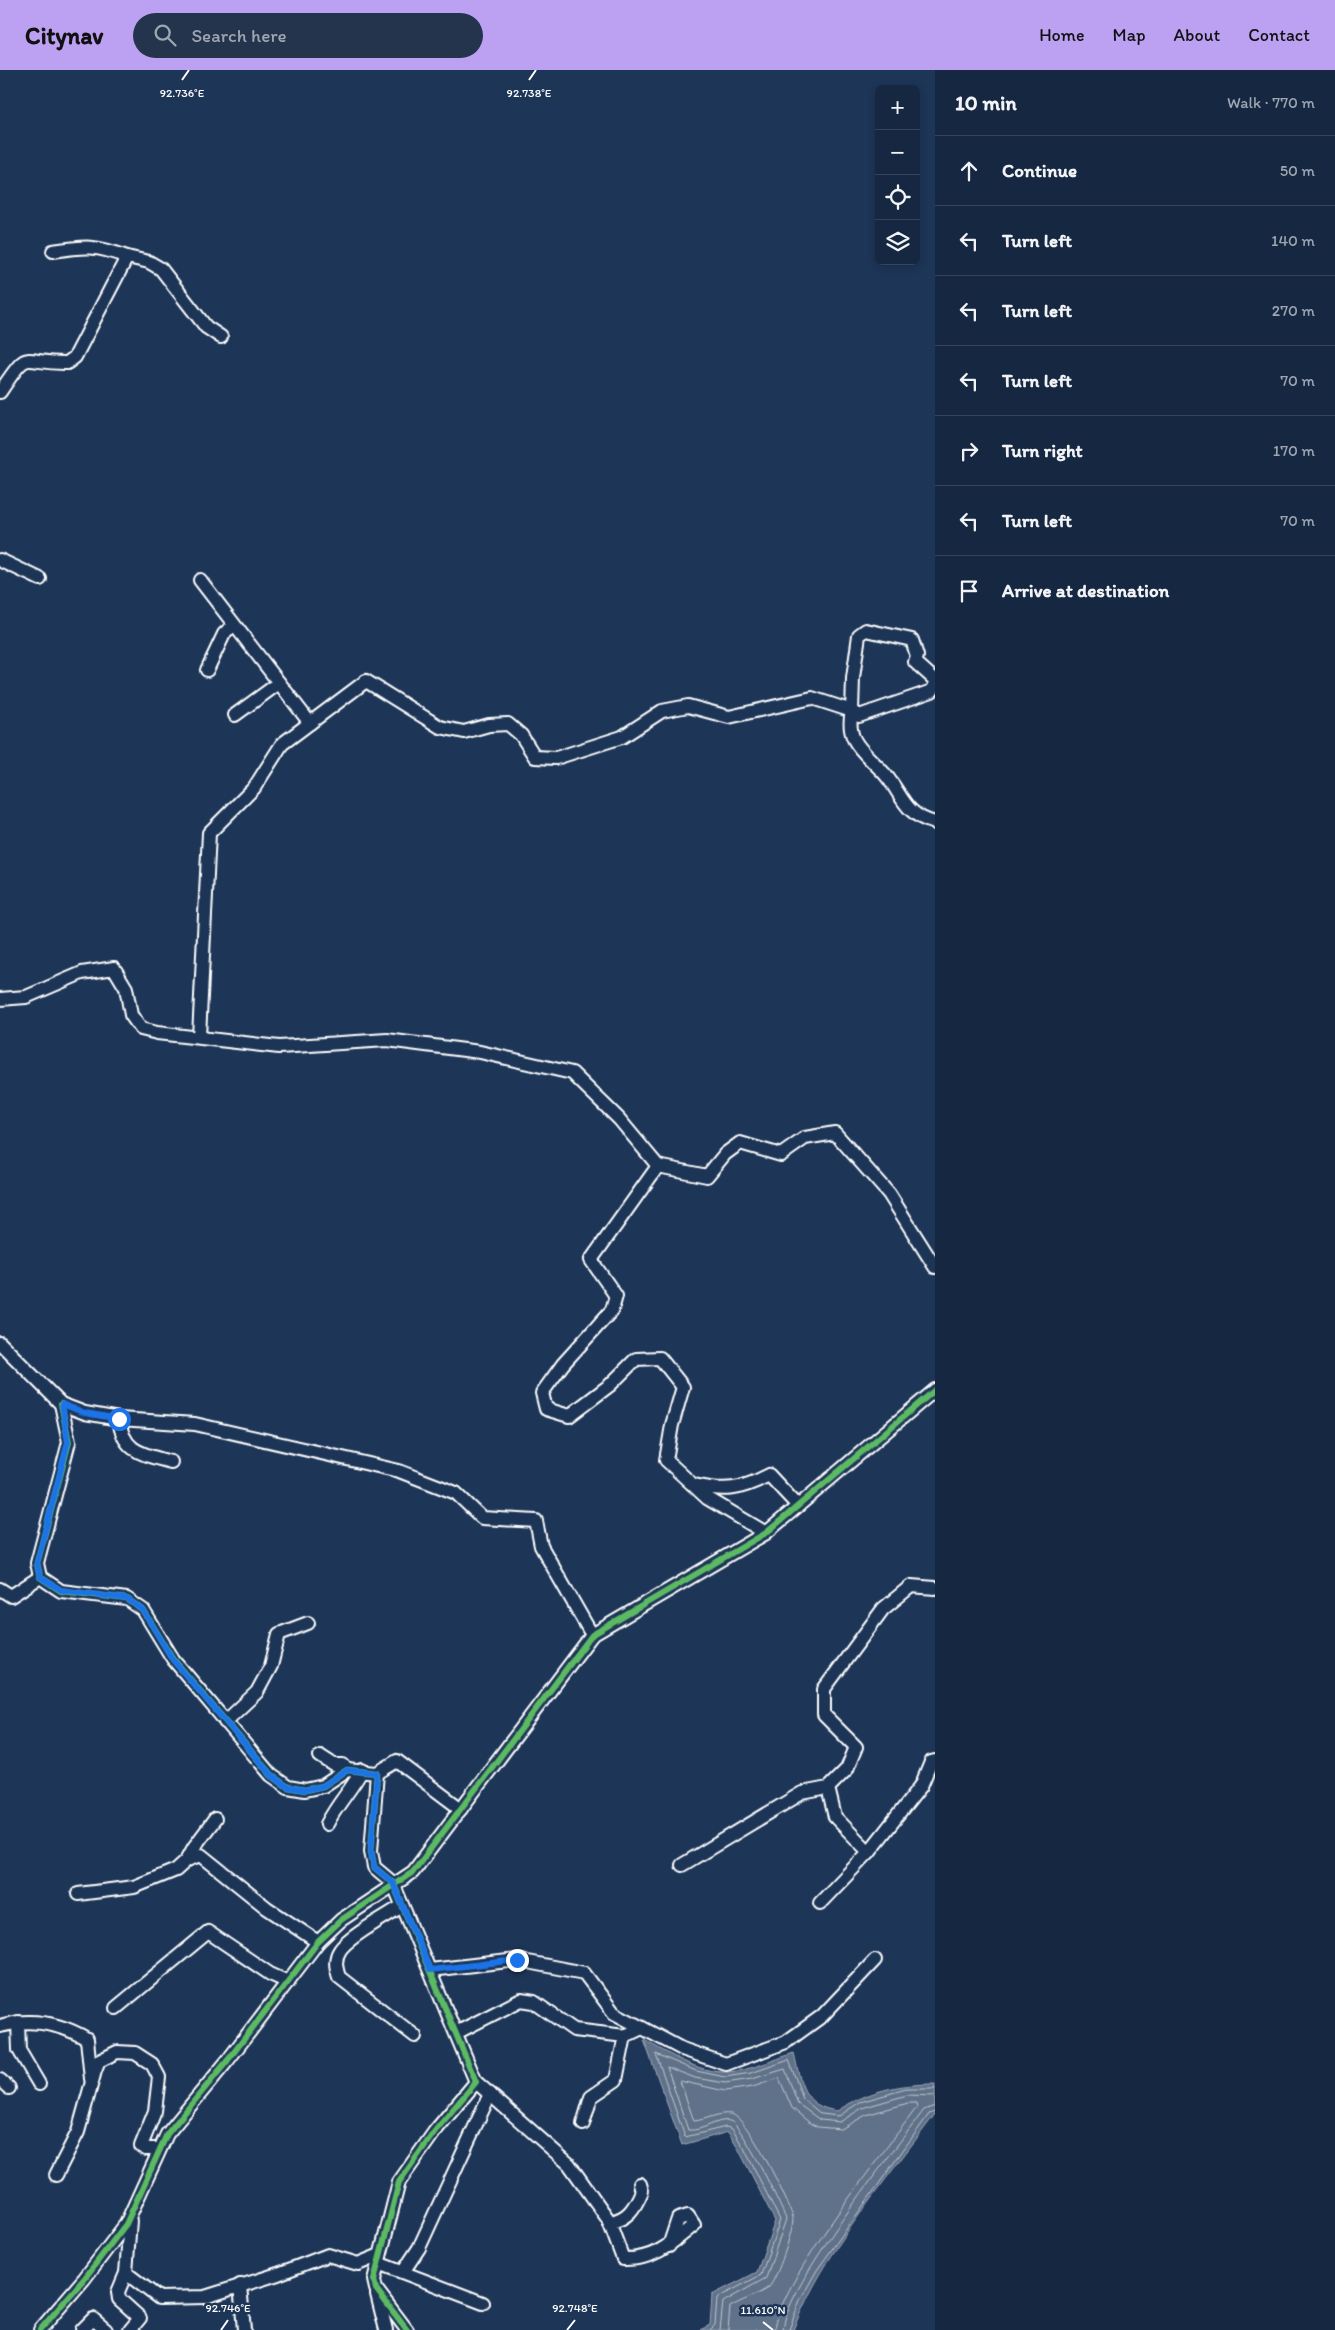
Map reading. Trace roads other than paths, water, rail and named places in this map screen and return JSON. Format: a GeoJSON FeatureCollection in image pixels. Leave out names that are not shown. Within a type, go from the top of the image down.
{"type":"FeatureCollection","features":[{"type":"Feature","properties":{"kind":"street"},"geometry":{"type":"LineString","coordinates":[[53,250],[85,246],[149,262],[161,269],[206,327],[221,337]]}},
{"type":"Feature","properties":{"kind":"street"},"geometry":{"type":"LineString","coordinates":[[0,392],[18,364],[25,359],[33,358],[67,363],[75,357],[128,257]]}},
{"type":"Feature","properties":{"kind":"street"},"geometry":{"type":"LineString","coordinates":[[0,560],[40,579]]}},
{"type":"Feature","properties":{"kind":"street"},"geometry":{"type":"LineString","coordinates":[[200,580],[310,723]]}},
{"type":"Feature","properties":{"kind":"street"},"geometry":{"type":"LineString","coordinates":[[208,670],[224,634],[234,625]]}},
{"type":"Feature","properties":{"kind":"street"},"geometry":{"type":"LineString","coordinates":[[935,680],[915,662],[917,656],[912,640],[866,630],[859,634],[849,725],[857,746],[873,764],[881,769],[910,812],[935,822]]}},
{"type":"Feature","properties":{"kind":"street"},"geometry":{"type":"LineString","coordinates":[[199,1037],[208,833],[254,788],[282,744],[366,681],[440,727],[464,732],[489,725],[508,724],[521,735],[535,757],[556,758],[622,737],[662,712],[688,706],[729,717],[812,698],[852,711],[859,716],[932,691],[935,685]]}},
{"type":"Feature","properties":{"kind":"street"},"geometry":{"type":"LineString","coordinates":[[235,715],[279,683]]}},
{"type":"Feature","properties":{"kind":"street"},"geometry":{"type":"LineString","coordinates":[[0,999],[26,997],[82,973],[114,968],[126,988],[131,1015],[141,1029],[279,1047],[387,1040],[480,1052],[572,1073],[619,1119],[658,1166],[707,1176],[725,1154],[740,1143],[781,1155],[805,1138],[835,1133],[889,1194],[935,1267]]}},
{"type":"Feature","properties":{"kind":"street"},"geometry":{"type":"LineString","coordinates":[[658,1166],[591,1260],[616,1296],[612,1310],[563,1364],[542,1393],[546,1409],[569,1416],[610,1385],[636,1360],[660,1358],[683,1388],[672,1425],[666,1460],[706,1498],[766,1533]]}},
{"type":"Feature","properties":{"kind":"street"},"geometry":{"type":"LineString","coordinates":[[0,1343],[62,1404],[85,1413],[119,1419],[195,1424],[400,1471],[456,1493],[482,1518],[536,1521],[541,1546],[592,1635]]}},
{"type":"Feature","properties":{"kind":"street"},"geometry":{"type":"LineString","coordinates":[[40,2330],[126,2224],[158,2149],[167,2134],[228,2060],[318,1942],[330,1928],[393,1883],[413,1872],[592,1635],[766,1533],[935,1390]]}},
{"type":"Feature","properties":{"kind":"street"},"geometry":{"type":"LineString","coordinates":[[62,1404],[68,1442],[37,1563],[40,1577],[61,1590],[127,1599],[143,1610],[173,1660],[271,1775],[288,1787],[305,1790],[323,1786],[347,1770],[377,1773],[397,1761],[461,1809]]}},
{"type":"Feature","properties":{"kind":"street"},"geometry":{"type":"LineString","coordinates":[[119,1419],[121,1433],[135,1452],[171,1462]]}},
{"type":"Feature","properties":{"kind":"street"},"geometry":{"type":"LineString","coordinates":[[692,1484],[720,1491],[750,1485],[769,1475],[798,1506]]}},
{"type":"Feature","properties":{"kind":"street"},"geometry":{"type":"LineString","coordinates":[[0,1590],[11,1596],[40,1577]]}},
{"type":"Feature","properties":{"kind":"street"},"geometry":{"type":"LineString","coordinates":[[682,1865],[802,1792],[828,1788],[847,1769],[856,1747],[824,1715],[824,1689],[883,1609],[911,1586],[935,1588]]}},
{"type":"Feature","properties":{"kind":"street"},"geometry":{"type":"LineString","coordinates":[[225,1722],[257,1692],[271,1666],[279,1634],[308,1623]]}},
{"type":"Feature","properties":{"kind":"street"},"geometry":{"type":"LineString","coordinates":[[320,1756],[334,1765],[342,1765],[347,1770]]}},
{"type":"Feature","properties":{"kind":"street"},"geometry":{"type":"LineString","coordinates":[[820,1903],[869,1852],[920,1786],[931,1762],[935,1761]]}},
{"type":"Feature","properties":{"kind":"street"},"geometry":{"type":"LineString","coordinates":[[327,1824],[336,1804],[351,1790],[362,1770]]}},
{"type":"Feature","properties":{"kind":"street"},"geometry":{"type":"LineString","coordinates":[[377,1773],[371,1851],[374,1867],[393,1883],[476,2082],[569,2164],[609,2222],[624,2259],[641,2260],[670,2246]]}},
{"type":"Feature","properties":{"kind":"street"},"geometry":{"type":"LineString","coordinates":[[828,1788],[835,1817],[869,1852]]}},
{"type":"Feature","properties":{"kind":"street"},"geometry":{"type":"LineString","coordinates":[[188,1860],[194,1846],[215,1819]]}},
{"type":"Feature","properties":{"kind":"street"},"geometry":{"type":"LineString","coordinates":[[78,1894],[134,1887],[176,1870],[188,1860],[201,1855],[267,1908],[302,1929],[318,1942]]}},
{"type":"Feature","properties":{"kind":"street"},"geometry":{"type":"LineString","coordinates":[[402,1906],[350,1941],[340,1950],[335,1964],[339,1977],[415,2036]]}},
{"type":"Feature","properties":{"kind":"street"},"geometry":{"type":"LineString","coordinates":[[116,2008],[208,1932],[270,1974],[288,1982]]}},
{"type":"Feature","properties":{"kind":"street"},"geometry":{"type":"LineString","coordinates":[[430,1970],[517,1960],[584,1973],[614,2014],[682,2049],[726,2064],[786,2042],[822,2016],[875,1960]]}},
{"type":"Feature","properties":{"kind":"street"},"geometry":{"type":"LineString","coordinates":[[456,2033],[521,2000],[534,2002],[574,2030],[625,2036],[642,2028]]}},
{"type":"Feature","properties":{"kind":"street"},"geometry":{"type":"LineString","coordinates":[[0,2026],[18,2022],[45,2023],[75,2032],[87,2039],[92,2082]]}},
{"type":"Feature","properties":{"kind":"street"},"geometry":{"type":"LineString","coordinates":[[18,2022],[19,2050],[39,2084]]}},
{"type":"Feature","properties":{"kind":"street"},"geometry":{"type":"LineString","coordinates":[[583,2124],[591,2097],[616,2080],[625,2036]]}},
{"type":"Feature","properties":{"kind":"street"},"geometry":{"type":"LineString","coordinates":[[56,2175],[78,2132],[99,2062],[117,2052],[135,2053],[152,2064],[159,2077],[158,2096],[142,2146],[146,2149],[158,2149]]}},
{"type":"Feature","properties":{"kind":"street"},"geometry":{"type":"LineString","coordinates":[[386,2330],[374,2280],[399,2182],[435,2131],[476,2082]]}},
{"type":"Feature","properties":{"kind":"street"},"geometry":{"type":"LineString","coordinates":[[403,2272],[419,2248],[490,2094]]}},
{"type":"Feature","properties":{"kind":"street"},"geometry":{"type":"LineString","coordinates":[[609,2222],[619,2221],[631,2212],[642,2191],[640,2184]]}},
{"type":"Feature","properties":{"kind":"street"},"geometry":{"type":"LineString","coordinates":[[130,2330],[140,2318],[119,2299],[118,2292],[126,2272],[131,2211]]}},
{"type":"Feature","properties":{"kind":"street"},"geometry":{"type":"LineString","coordinates":[[126,2272],[158,2298],[204,2296],[278,2274],[328,2255],[358,2264],[379,2259],[403,2272],[483,2303]]}},
{"type":"Feature","properties":{"kind":"street"},"geometry":{"type":"LineString","coordinates":[[240,2285],[244,2330]]}},
{"type":"Feature","properties":{"kind":"street"},"geometry":{"type":"LineString","coordinates":[[376,2289],[407,2330]]}},
{"type":"Feature","properties":{"kind":"street"},"geometry":{"type":"LineString","coordinates":[[82,2330],[93,2319],[106,2330]]}},
{"type":"Feature","properties":{"kind":"water"},"geometry":{"type":"Polygon","coordinates":[[[644,2040],[694,2066],[727,2072],[744,2070],[794,2053],[801,2083],[810,2098],[816,2104],[837,2111],[860,2098],[884,2090],[908,2085],[935,2084],[935,2114],[838,2245],[806,2301],[793,2330],[700,2330],[710,2325],[712,2295],[757,2272],[775,2221],[728,2132],[682,2145],[644,2040]]]}}]}
